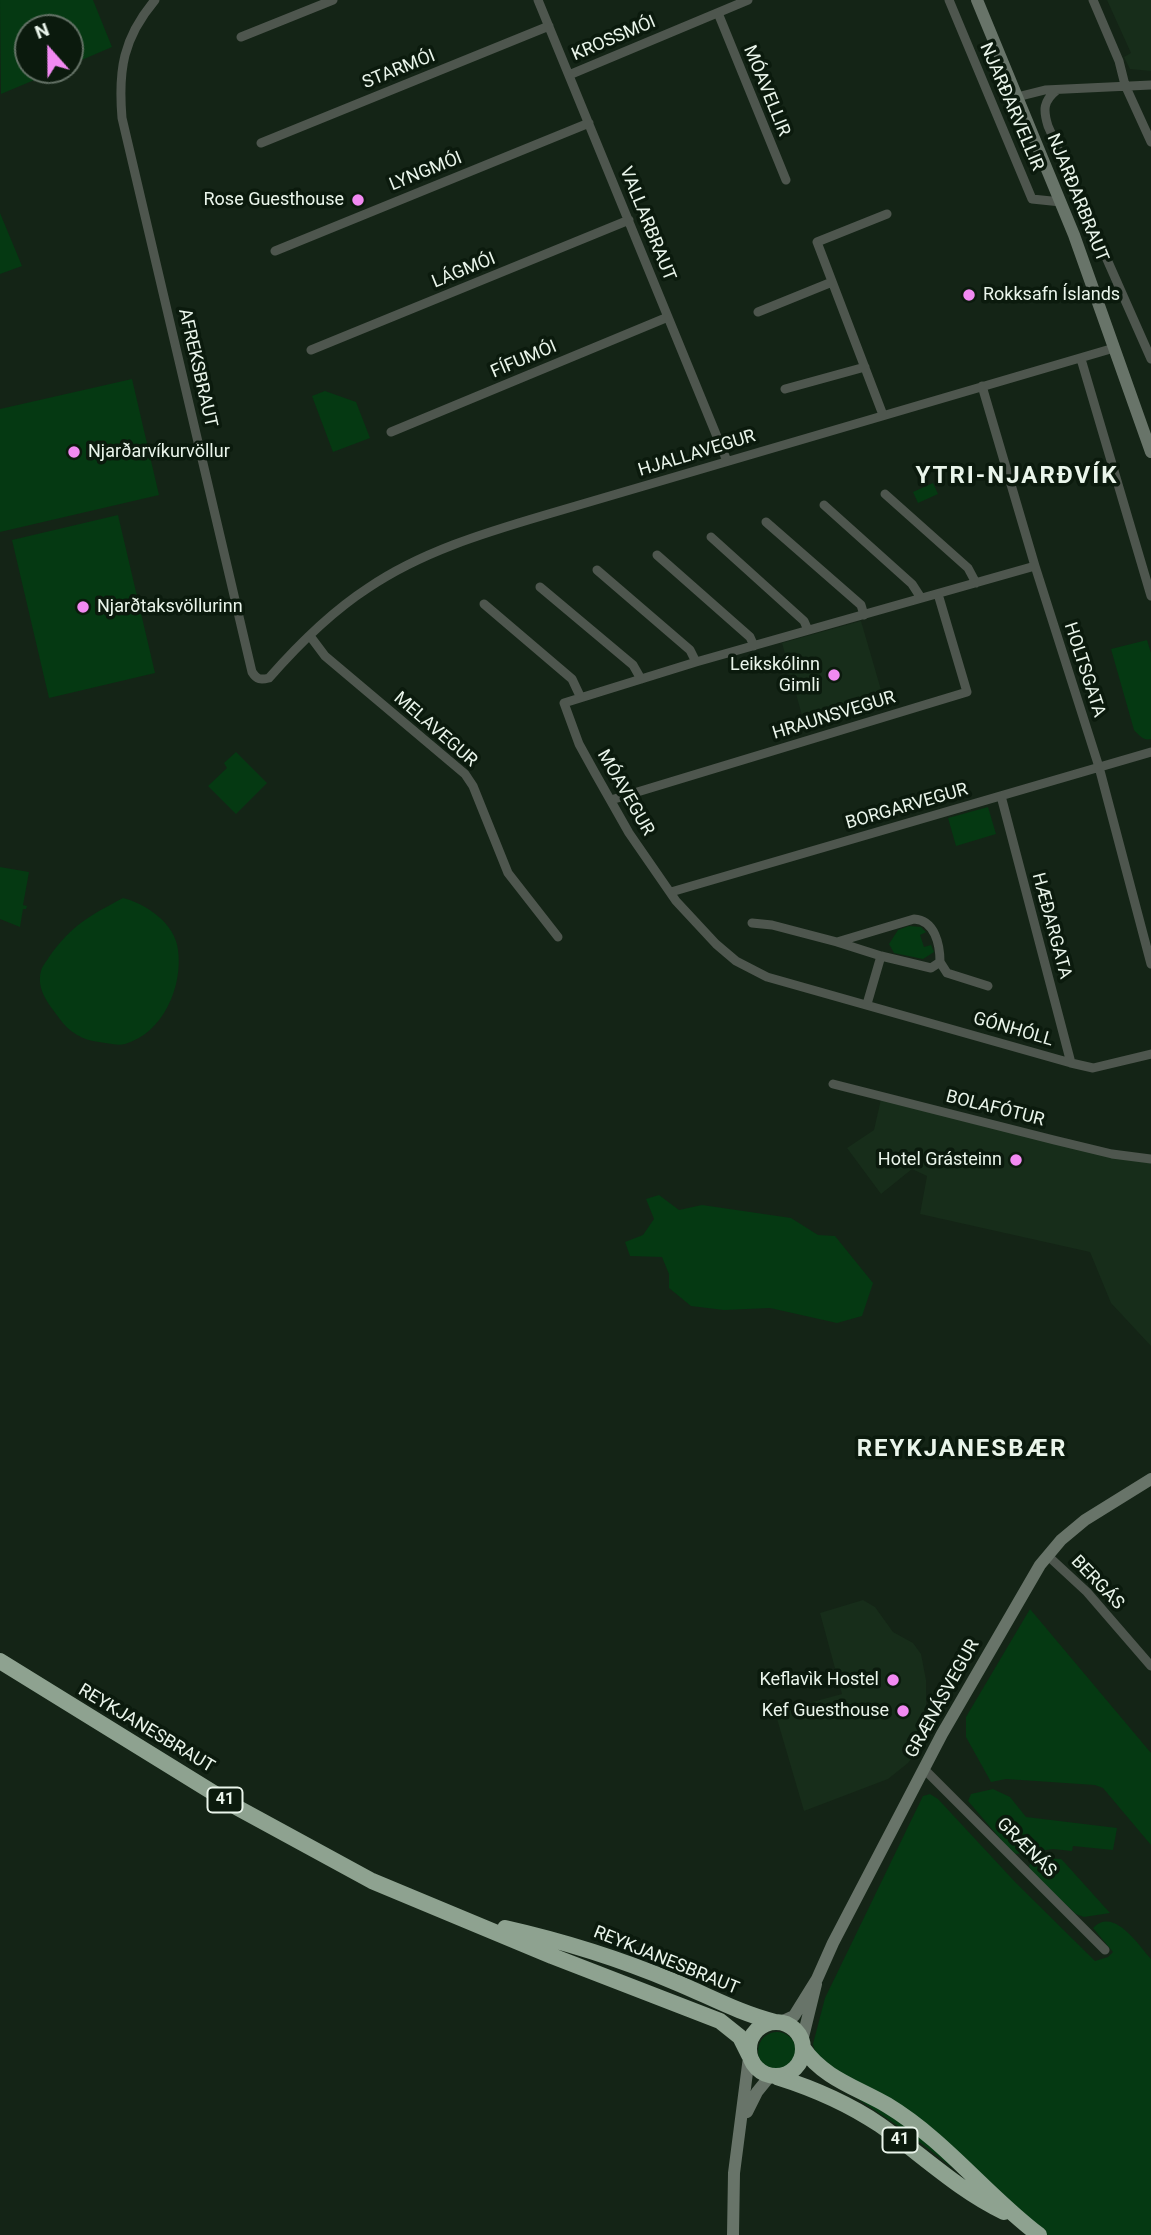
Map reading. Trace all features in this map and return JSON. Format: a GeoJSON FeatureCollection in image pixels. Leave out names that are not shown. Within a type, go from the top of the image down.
{"type":"FeatureCollection","features":[{"type":"Feature","properties":{"kind":"highway","name":"REYKJANESBRAUT"},"geometry":{"type":"LineString","coordinates":[[0,1661],[238,1808],[372,1881],[720,2021],[740,2037],[759,2071],[860,2113],[967,2191],[1015,2217],[1039,2235]]}},
{"type":"Feature","properties":{"kind":"highway","name":"REYKJANESBRAUT"},"geometry":{"type":"LineString","coordinates":[[461,1918],[559,1940],[675,1982],[746,2014],[794,2029],[816,2066],[888,2106],[918,2127],[980,2180],[1015,2217]]}},
{"type":"Feature","properties":{"kind":"highway"},"geometry":{"type":"LineString","coordinates":[[749,2056],[748,2048],[752,2035],[762,2025],[778,2022]]}},
{"type":"Feature","properties":{"kind":"highway"},"geometry":{"type":"LineString","coordinates":[[774,2076],[793,2071],[799,2064],[803,2045]]}},
{"type":"Feature","properties":{"kind":"street","name":"AFREKSBRAUT"},"geometry":{"type":"LineString","coordinates":[[155,0],[125,50],[120,84],[122,118],[252,672],[256,678],[270,678],[310,636]]}},
{"type":"Feature","properties":{"kind":"street"},"geometry":{"type":"LineString","coordinates":[[242,37],[333,0]]}},
{"type":"Feature","properties":{"kind":"street","name":"VALLARBRAUT"},"geometry":{"type":"LineString","coordinates":[[538,0],[727,461]]}},
{"type":"Feature","properties":{"kind":"street","name":"KROSSMÓI"},"geometry":{"type":"LineString","coordinates":[[569,75],[748,0]]}},
{"type":"Feature","properties":{"kind":"street","name":"NJARÐARVELLIR"},"geometry":{"type":"LineString","coordinates":[[949,0],[1032,199],[1061,202]]}},
{"type":"Feature","properties":{"kind":"street","name":"NJARÐARBRAUT"},"geometry":{"type":"LineString","coordinates":[[977,0],[1061,202],[1151,452]]}},
{"type":"Feature","properties":{"kind":"street"},"geometry":{"type":"LineString","coordinates":[[1093,0],[1119,61],[1125,85],[1151,142]]}},
{"type":"Feature","properties":{"kind":"street","name":"MÓAVELLIR"},"geometry":{"type":"LineString","coordinates":[[718,13],[786,180]]}},
{"type":"Feature","properties":{"kind":"street","name":"STARMÓI"},"geometry":{"type":"LineString","coordinates":[[261,144],[549,26]]}},
{"type":"Feature","properties":{"kind":"street"},"geometry":{"type":"LineString","coordinates":[[1017,97],[1057,90],[1151,85]]}},
{"type":"Feature","properties":{"kind":"street"},"geometry":{"type":"LineString","coordinates":[[1057,90],[1048,97],[1045,104],[1044,113],[1048,126],[1151,359]]}},
{"type":"Feature","properties":{"kind":"street","name":"LYNGMÓI"},"geometry":{"type":"LineString","coordinates":[[275,251],[589,123]]}},
{"type":"Feature","properties":{"kind":"street"},"geometry":{"type":"LineString","coordinates":[[883,415],[817,242],[887,214]]}},
{"type":"Feature","properties":{"kind":"street","name":"LÁGMÓI"},"geometry":{"type":"LineString","coordinates":[[311,350],[629,220]]}},
{"type":"Feature","properties":{"kind":"street"},"geometry":{"type":"LineString","coordinates":[[758,312],[832,282]]}},
{"type":"Feature","properties":{"kind":"street","name":"FÍFUMÓI"},"geometry":{"type":"LineString","coordinates":[[391,432],[668,317]]}},
{"type":"Feature","properties":{"kind":"street","name":"HJALLAVEGUR"},"geometry":{"type":"LineString","coordinates":[[310,636],[369,587],[416,561],[486,533],[1114,348]]}},
{"type":"Feature","properties":{"kind":"street"},"geometry":{"type":"LineString","coordinates":[[1081,359],[1151,596]]}},
{"type":"Feature","properties":{"kind":"street"},"geometry":{"type":"LineString","coordinates":[[785,389],[865,367]]}},
{"type":"Feature","properties":{"kind":"street","name":"HOLTSGATA"},"geometry":{"type":"LineString","coordinates":[[982,386],[1035,566],[1099,767],[1151,964]]}},
{"type":"Feature","properties":{"kind":"street"},"geometry":{"type":"LineString","coordinates":[[885,494],[968,568],[976,583]]}},
{"type":"Feature","properties":{"kind":"street"},"geometry":{"type":"LineString","coordinates":[[824,505],[912,584],[921,598]]}},
{"type":"Feature","properties":{"kind":"street"},"geometry":{"type":"LineString","coordinates":[[766,522],[860,605],[864,615]]}},
{"type":"Feature","properties":{"kind":"street"},"geometry":{"type":"LineString","coordinates":[[711,537],[804,621],[808,630]]}},
{"type":"Feature","properties":{"kind":"street"},"geometry":{"type":"LineString","coordinates":[[657,555],[750,637],[754,646]]}},
{"type":"Feature","properties":{"kind":"street"},"geometry":{"type":"LineString","coordinates":[[484,604],[572,679],[580,696],[1035,566]]}},
{"type":"Feature","properties":{"kind":"street"},"geometry":{"type":"LineString","coordinates":[[597,570],[690,650],[696,662]]}},
{"type":"Feature","properties":{"kind":"street"},"geometry":{"type":"LineString","coordinates":[[540,587],[633,665],[641,679]]}},
{"type":"Feature","properties":{"kind":"street","name":"HRAUNSVEGUR"},"geometry":{"type":"LineString","coordinates":[[611,800],[967,692],[937,593]]}},
{"type":"Feature","properties":{"kind":"street","name":"MELAVEGUR"},"geometry":{"type":"LineString","coordinates":[[310,636],[326,656],[466,774],[508,873],[558,937]]}},
{"type":"Feature","properties":{"kind":"street","name":"MÓAVEGUR"},"geometry":{"type":"LineString","coordinates":[[580,696],[564,703],[579,744],[647,861],[671,892]]}},
{"type":"Feature","properties":{"kind":"street","name":"BORGARVEGUR"},"geometry":{"type":"LineString","coordinates":[[671,892],[1151,752]]}},
{"type":"Feature","properties":{"kind":"street","name":"HÆÐARGATA"},"geometry":{"type":"LineString","coordinates":[[1001,796],[1071,1063]]}},
{"type":"Feature","properties":{"kind":"street","name":"GÓNHÓLL"},"geometry":{"type":"LineString","coordinates":[[671,892],[676,901],[716,944],[736,961],[767,977],[1093,1068],[1151,1054]]}},
{"type":"Feature","properties":{"kind":"street"},"geometry":{"type":"LineString","coordinates":[[752,923],[772,925],[931,968],[940,962],[940,947],[932,929],[918,919],[837,942]]}},
{"type":"Feature","properties":{"kind":"street"},"geometry":{"type":"LineString","coordinates":[[867,1004],[881,956]]}},
{"type":"Feature","properties":{"kind":"street","name":"GÓNHÓLL"},"geometry":{"type":"LineString","coordinates":[[940,962],[947,973],[988,986]]}},
{"type":"Feature","properties":{"kind":"street","name":"BOLAFÓTUR"},"geometry":{"type":"LineString","coordinates":[[833,1084],[1112,1154],[1151,1159]]}},
{"type":"Feature","properties":{"kind":"street","name":"GRÆNÁSVEGUR"},"geometry":{"type":"LineString","coordinates":[[778,2022],[794,2016],[817,1979],[924,1769],[1047,1555],[1085,1520],[1151,1479]]}},
{"type":"Feature","properties":{"kind":"street","name":"BERGÁS"},"geometry":{"type":"LineString","coordinates":[[1047,1555],[1087,1592],[1151,1666]]}},
{"type":"Feature","properties":{"kind":"street","name":"GRÆNÁS"},"geometry":{"type":"LineString","coordinates":[[924,1769],[1105,1950]]}},
{"type":"Feature","properties":{"kind":"street","name":"GRÆNÁSVEGUR"},"geometry":{"type":"LineString","coordinates":[[803,2045],[817,1979]]}},
{"type":"Feature","properties":{"kind":"street"},"geometry":{"type":"LineString","coordinates":[[733,2235],[734,2173],[749,2056]]}},
{"type":"Feature","properties":{"kind":"street"},"geometry":{"type":"LineString","coordinates":[[740,2128],[750,2104],[774,2076]]}},
{"type":"Feature","properties":{"kind":"shaded area"},"geometry":{"type":"Polygon","coordinates":[[[1107,0],[1151,0],[1151,71],[1130,69],[1124,57],[1131,53],[1107,0]]]}},
{"type":"Feature","properties":{"kind":"shaded area","name":"Leikskólinn Gimli"},"geometry":{"type":"Polygon","coordinates":[[[861,621],[886,707],[806,730],[782,643],[861,621]]]}},
{"type":"Feature","properties":{"kind":"shaded area"},"geometry":{"type":"Polygon","coordinates":[[[881,1099],[1151,1163],[1151,1346],[1111,1303],[1090,1252],[920,1214],[927,1176],[912,1169],[881,1194],[847,1148],[874,1130],[881,1099]]]}},
{"type":"Feature","properties":{"kind":"shaded area"},"geometry":{"type":"Polygon","coordinates":[[[863,1600],[875,1607],[893,1632],[913,1643],[921,1654],[926,1680],[926,1712],[920,1746],[908,1763],[888,1779],[804,1811],[775,1712],[842,1694],[820,1613],[863,1600]]]}},
{"type":"Feature","properties":{"kind":"green space"},"geometry":{"type":"Polygon","coordinates":[[[0,0],[93,0],[112,47],[84,59],[84,14],[14,14],[14,84],[25,84],[1,94],[0,0]]]}},
{"type":"Feature","properties":{"kind":"green space"},"geometry":{"type":"Polygon","coordinates":[[[0,213],[22,266],[0,274],[0,213]]]}},
{"type":"Feature","properties":{"kind":"green space","name":"Njarðarvíkurvöllur"},"geometry":{"type":"Polygon","coordinates":[[[132,379],[159,495],[0,532],[0,409],[132,379]]]}},
{"type":"Feature","properties":{"kind":"green space"},"geometry":{"type":"Polygon","coordinates":[[[325,391],[356,402],[370,438],[333,452],[312,396],[325,391]]]}},
{"type":"Feature","properties":{"kind":"green space"},"geometry":{"type":"Polygon","coordinates":[[[933,483],[938,494],[918,503],[913,492],[933,483]]]}},
{"type":"Feature","properties":{"kind":"green space","name":"Njarðtaksvöllurinn"},"geometry":{"type":"Polygon","coordinates":[[[118,515],[155,673],[49,698],[12,540],[118,515]]]}},
{"type":"Feature","properties":{"kind":"green space"},"geometry":{"type":"Polygon","coordinates":[[[1147,640],[1151,653],[1151,739],[1141,737],[1134,730],[1111,649],[1147,640]]]}},
{"type":"Feature","properties":{"kind":"green space"},"geometry":{"type":"Polygon","coordinates":[[[236,752],[267,783],[236,814],[208,786],[227,768],[224,763],[236,752]]]}},
{"type":"Feature","properties":{"kind":"green space"},"geometry":{"type":"Polygon","coordinates":[[[988,807],[996,834],[956,846],[948,818],[988,807]]]}},
{"type":"Feature","properties":{"kind":"green space"},"geometry":{"type":"Polygon","coordinates":[[[0,867],[29,872],[23,905],[27,906],[23,909],[20,927],[0,919],[0,867]]]}},
{"type":"Feature","properties":{"kind":"green space"},"geometry":{"type":"Polygon","coordinates":[[[123,898],[150,910],[165,923],[176,940],[179,964],[173,993],[160,1019],[138,1038],[119,1045],[93,1041],[72,1031],[48,1002],[42,991],[40,978],[49,957],[74,929],[123,898]]]}},
{"type":"Feature","properties":{"kind":"green space"},"geometry":{"type":"Polygon","coordinates":[[[909,926],[921,927],[926,932],[920,935],[924,947],[931,945],[934,952],[923,959],[894,953],[889,944],[898,930],[909,926]]]}},
{"type":"Feature","properties":{"kind":"green space"},"geometry":{"type":"Polygon","coordinates":[[[659,1195],[679,1210],[702,1205],[791,1218],[818,1235],[835,1236],[873,1283],[862,1316],[837,1323],[770,1308],[724,1310],[691,1306],[669,1288],[669,1274],[662,1257],[630,1256],[625,1242],[643,1235],[654,1219],[646,1199],[659,1195]]]}},
{"type":"Feature","properties":{"kind":"green space"},"geometry":{"type":"Polygon","coordinates":[[[1030,1609],[1151,1753],[1151,1845],[1103,1788],[1095,1785],[1006,1779],[991,1782],[966,1737],[966,1717],[1030,1609]]]}},
{"type":"Feature","properties":{"kind":"green space"},"geometry":{"type":"Polygon","coordinates":[[[993,1789],[1010,1797],[1026,1817],[1117,1828],[1113,1850],[1073,1846],[1072,1851],[1053,1849],[1016,1854],[968,1801],[971,1794],[993,1789]]]}},
{"type":"Feature","properties":{"kind":"green space"},"geometry":{"type":"Polygon","coordinates":[[[930,1794],[938,1799],[1016,1883],[1095,1961],[1108,1957],[1113,1952],[1093,1928],[1101,1922],[1109,1922],[1125,1930],[1151,1959],[1151,2235],[1030,2235],[957,2171],[904,2130],[821,2074],[813,2044],[825,1998],[923,1796],[930,1794]]]}},
{"type":"Feature","properties":{"kind":"green space"},"geometry":{"type":"Polygon","coordinates":[[[1046,1858],[1061,1859],[1110,1913],[1084,1917],[1076,1914],[1031,1872],[1031,1862],[1046,1858]]]}},
{"type":"Feature","properties":{"kind":"green space"},"geometry":{"type":"Polygon","coordinates":[[[777,2032],[790,2038],[796,2051],[790,2064],[777,2070],[764,2064],[758,2051],[764,2038],[777,2032]]]}},
{"type":"Feature","properties":{"kind":"place","name":"Rose Guesthouse"},"geometry":{"type":"Point","coordinates":[358,200]}},
{"type":"Feature","properties":{"kind":"place","name":"Rokksafn Íslands"},"geometry":{"type":"Point","coordinates":[969,295]}},
{"type":"Feature","properties":{"kind":"place","name":"Njarðarvíkurvöllur"},"geometry":{"type":"Point","coordinates":[74,452]}},
{"type":"Feature","properties":{"kind":"place","name":"Njarðtaksvöllurinn"},"geometry":{"type":"Point","coordinates":[83,607]}},
{"type":"Feature","properties":{"kind":"place","name":"Leikskólinn Gimli"},"geometry":{"type":"Point","coordinates":[834,675]}},
{"type":"Feature","properties":{"kind":"place","name":"Hotel Grásteinn"},"geometry":{"type":"Point","coordinates":[1016,1160]}},
{"type":"Feature","properties":{"kind":"place","name":"Keflavìk Hostel"},"geometry":{"type":"Point","coordinates":[893,1680]}},
{"type":"Feature","properties":{"kind":"place","name":"Kef Guesthouse"},"geometry":{"type":"Point","coordinates":[903,1711]}},
{"type":"Feature","properties":{"kind":"district","name":"YTRI-NJARÐVÍK"},"geometry":{"type":"Point","coordinates":[1017,477]}},
{"type":"Feature","properties":{"kind":"district","name":"REYKJANESBÆR"},"geometry":{"type":"Point","coordinates":[962,1450]}}]}
